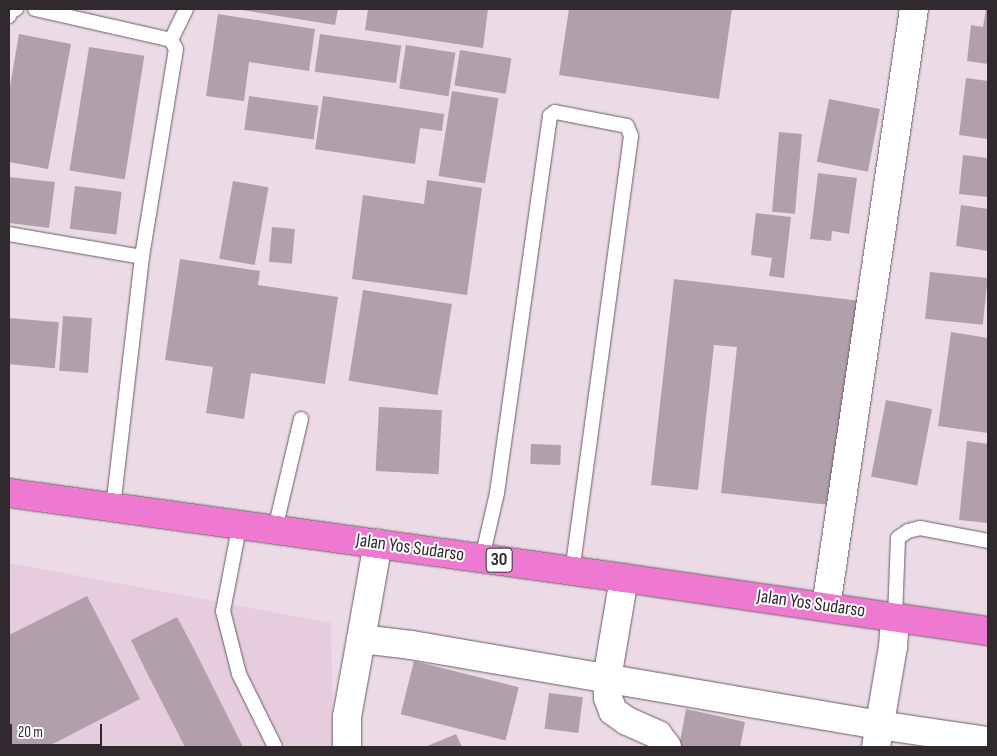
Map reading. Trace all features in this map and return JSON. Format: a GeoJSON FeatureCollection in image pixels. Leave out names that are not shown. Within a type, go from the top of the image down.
{"type":"FeatureCollection","features":[{"type":"Feature","properties":{"kind":"highway","name":"Jalan Yos Sudarso"},"geometry":{"type":"LineString","coordinates":[[9,493],[378,543],[988,631]]}},
{"type":"Feature","properties":{"kind":"street"},"geometry":{"type":"LineString","coordinates":[[826,607],[914,9]]}},
{"type":"Feature","properties":{"kind":"street"},"geometry":{"type":"LineString","coordinates":[[347,747],[347,717],[378,543]]}},
{"type":"Feature","properties":{"kind":"street"},"geometry":{"type":"LineString","coordinates":[[624,578],[607,678],[608,698],[613,711],[627,721],[658,735],[667,747]]}},
{"type":"Feature","properties":{"kind":"street"},"geometry":{"type":"LineString","coordinates":[[878,736],[893,647],[895,617]]}},
{"type":"Feature","properties":{"kind":"street"},"geometry":{"type":"LineString","coordinates":[[361,639],[607,678],[878,736],[988,741]]}},
{"type":"Feature","properties":{"kind":"lane"},"geometry":{"type":"LineString","coordinates":[[9,16],[10,12],[16,9]]}},
{"type":"Feature","properties":{"kind":"lane"},"geometry":{"type":"LineString","coordinates":[[35,9],[171,40],[176,49],[142,257],[113,506]]}},
{"type":"Feature","properties":{"kind":"lane"},"geometry":{"type":"LineString","coordinates":[[171,40],[186,9]]}},
{"type":"Feature","properties":{"kind":"lane"},"geometry":{"type":"LineString","coordinates":[[482,558],[497,493],[550,116],[555,112],[627,126],[631,136],[572,571]]}},
{"type":"Feature","properties":{"kind":"lane"},"geometry":{"type":"LineString","coordinates":[[9,234],[142,257]]}},
{"type":"Feature","properties":{"kind":"lane"},"geometry":{"type":"LineString","coordinates":[[275,529],[301,419]]}},
{"type":"Feature","properties":{"kind":"lane"},"geometry":{"type":"LineString","coordinates":[[240,524],[224,611],[239,674],[275,747]]}},
{"type":"Feature","properties":{"kind":"lane"},"geometry":{"type":"LineString","coordinates":[[895,617],[898,538],[908,531],[920,528],[988,541]]}},
{"type":"Feature","properties":{"kind":"shaded area"},"geometry":{"type":"Polygon","coordinates":[[[9,563],[331,623],[333,747],[9,747],[9,563]]]}},
{"type":"Feature","properties":{"kind":"building"},"geometry":{"type":"Polygon","coordinates":[[[236,9],[338,9],[335,25],[236,9]]]}},
{"type":"Feature","properties":{"kind":"building"},"geometry":{"type":"Polygon","coordinates":[[[368,9],[488,9],[483,48],[365,30],[368,9]]]}},
{"type":"Feature","properties":{"kind":"building"},"geometry":{"type":"Polygon","coordinates":[[[569,9],[732,9],[719,99],[559,75],[569,9]]]}},
{"type":"Feature","properties":{"kind":"building"},"geometry":{"type":"Polygon","coordinates":[[[986,9],[988,9],[988,64],[967,61],[971,25],[983,27],[986,9]]]}},
{"type":"Feature","properties":{"kind":"building"},"geometry":{"type":"Polygon","coordinates":[[[218,14],[315,29],[309,71],[249,62],[244,101],[206,96],[218,14]]]}},
{"type":"Feature","properties":{"kind":"building"},"geometry":{"type":"Polygon","coordinates":[[[19,34],[71,44],[48,169],[9,162],[9,92],[19,34]]]}},
{"type":"Feature","properties":{"kind":"building"},"geometry":{"type":"Polygon","coordinates":[[[320,34],[401,45],[396,83],[315,72],[320,34]]]}},
{"type":"Feature","properties":{"kind":"building"},"geometry":{"type":"Polygon","coordinates":[[[406,45],[455,53],[449,96],[399,88],[406,45]]]}},
{"type":"Feature","properties":{"kind":"building"},"geometry":{"type":"Polygon","coordinates":[[[89,47],[144,56],[125,179],[69,170],[89,47]]]}},
{"type":"Feature","properties":{"kind":"building"},"geometry":{"type":"Polygon","coordinates":[[[460,50],[511,58],[506,94],[454,86],[460,50]]]}},
{"type":"Feature","properties":{"kind":"building"},"geometry":{"type":"Polygon","coordinates":[[[966,78],[988,81],[988,139],[959,135],[966,78]]]}},
{"type":"Feature","properties":{"kind":"building"},"geometry":{"type":"Polygon","coordinates":[[[452,91],[498,98],[485,183],[439,176],[452,91]]]}},
{"type":"Feature","properties":{"kind":"building"},"geometry":{"type":"Polygon","coordinates":[[[249,96],[318,106],[314,139],[244,130],[249,96]]]}},
{"type":"Feature","properties":{"kind":"building"},"geometry":{"type":"Polygon","coordinates":[[[323,96],[444,114],[442,131],[420,128],[415,164],[315,149],[323,96]]]}},
{"type":"Feature","properties":{"kind":"building"},"geometry":{"type":"Polygon","coordinates":[[[829,99],[880,109],[868,172],[817,162],[829,99]]]}},
{"type":"Feature","properties":{"kind":"building"},"geometry":{"type":"Polygon","coordinates":[[[779,132],[802,134],[795,214],[772,212],[779,132]]]}},
{"type":"Feature","properties":{"kind":"building"},"geometry":{"type":"Polygon","coordinates":[[[963,155],[988,158],[988,197],[959,194],[963,155]]]}},
{"type":"Feature","properties":{"kind":"building"},"geometry":{"type":"Polygon","coordinates":[[[818,173],[857,178],[849,234],[832,231],[831,241],[810,239],[818,173]]]}},
{"type":"Feature","properties":{"kind":"building"},"geometry":{"type":"Polygon","coordinates":[[[9,177],[55,182],[49,228],[9,223],[9,177]]]}},
{"type":"Feature","properties":{"kind":"building"},"geometry":{"type":"Polygon","coordinates":[[[427,180],[482,188],[467,295],[352,279],[363,195],[424,204],[427,180]]]}},
{"type":"Feature","properties":{"kind":"building"},"geometry":{"type":"Polygon","coordinates":[[[233,181],[268,187],[255,265],[219,259],[233,181]]]}},
{"type":"Feature","properties":{"kind":"building"},"geometry":{"type":"Polygon","coordinates":[[[75,186],[122,192],[116,234],[70,229],[75,186]]]}},
{"type":"Feature","properties":{"kind":"building"},"geometry":{"type":"Polygon","coordinates":[[[961,205],[988,209],[988,251],[956,246],[961,205]]]}},
{"type":"Feature","properties":{"kind":"building"},"geometry":{"type":"Polygon","coordinates":[[[756,213],[791,217],[784,278],[769,276],[772,258],[751,255],[756,213]]]}},
{"type":"Feature","properties":{"kind":"building"},"geometry":{"type":"Polygon","coordinates":[[[272,227],[295,229],[292,264],[269,262],[272,227]]]}},
{"type":"Feature","properties":{"kind":"building"},"geometry":{"type":"Polygon","coordinates":[[[180,259],[260,271],[258,285],[338,297],[325,384],[251,373],[244,419],[206,413],[213,367],[165,360],[180,259]]]}},
{"type":"Feature","properties":{"kind":"building"},"geometry":{"type":"Polygon","coordinates":[[[930,272],[988,278],[983,325],[925,319],[930,272]]]}},
{"type":"Feature","properties":{"kind":"building"},"geometry":{"type":"Polygon","coordinates":[[[674,279],[861,301],[838,506],[721,493],[737,347],[714,345],[698,490],[651,485],[674,279]]]}},
{"type":"Feature","properties":{"kind":"building"},"geometry":{"type":"Polygon","coordinates":[[[363,290],[452,304],[437,395],[349,381],[363,290]]]}},
{"type":"Feature","properties":{"kind":"building"},"geometry":{"type":"Polygon","coordinates":[[[63,316],[92,318],[88,373],[59,371],[63,316]]]}},
{"type":"Feature","properties":{"kind":"building"},"geometry":{"type":"Polygon","coordinates":[[[9,318],[59,322],[55,368],[9,364],[9,318]]]}},
{"type":"Feature","properties":{"kind":"building"},"geometry":{"type":"Polygon","coordinates":[[[951,332],[988,338],[988,433],[938,426],[951,332]]]}},
{"type":"Feature","properties":{"kind":"building"},"geometry":{"type":"Polygon","coordinates":[[[886,400],[932,409],[917,486],[871,477],[886,400]]]}},
{"type":"Feature","properties":{"kind":"building"},"geometry":{"type":"Polygon","coordinates":[[[379,407],[442,410],[439,474],[376,471],[379,407]]]}},
{"type":"Feature","properties":{"kind":"building"},"geometry":{"type":"Polygon","coordinates":[[[967,441],[988,444],[988,523],[959,520],[967,441]]]}},
{"type":"Feature","properties":{"kind":"building"},"geometry":{"type":"Polygon","coordinates":[[[531,444],[561,445],[560,465],[530,464],[531,444]]]}},
{"type":"Feature","properties":{"kind":"building"},"geometry":{"type":"Polygon","coordinates":[[[87,596],[140,699],[47,747],[9,747],[9,635],[87,596]]]}},
{"type":"Feature","properties":{"kind":"building"},"geometry":{"type":"Polygon","coordinates":[[[177,617],[243,747],[185,747],[147,673],[131,640],[177,617]]]}},
{"type":"Feature","properties":{"kind":"building"},"geometry":{"type":"Polygon","coordinates":[[[414,661],[519,687],[505,740],[401,714],[414,661]]]}},
{"type":"Feature","properties":{"kind":"building"},"geometry":{"type":"Polygon","coordinates":[[[549,693],[583,697],[578,733],[545,729],[549,693]]]}},
{"type":"Feature","properties":{"kind":"building"},"geometry":{"type":"Polygon","coordinates":[[[686,709],[745,722],[740,747],[679,747],[686,709]]]}},
{"type":"Feature","properties":{"kind":"building"},"geometry":{"type":"Polygon","coordinates":[[[456,734],[462,747],[425,747],[432,744],[456,734]]]}}]}
